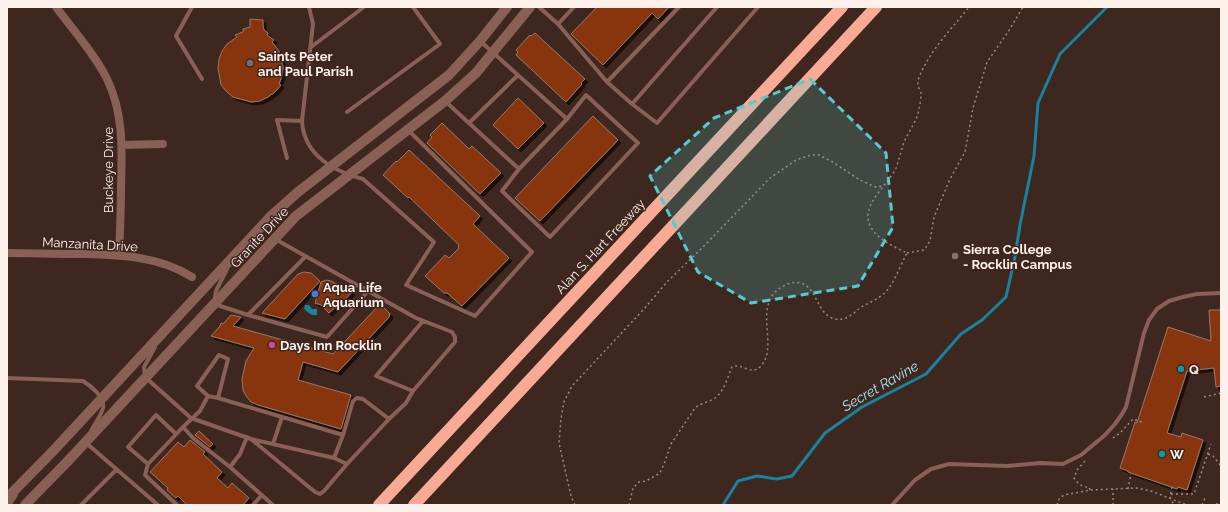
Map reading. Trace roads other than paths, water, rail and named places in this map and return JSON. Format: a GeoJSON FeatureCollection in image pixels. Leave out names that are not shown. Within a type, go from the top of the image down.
{"type":"FeatureCollection","features":[{"type":"Feature","properties":{"kind":"highway","name":"Alan S. Hart Freeway"},"geometry":{"type":"LineString","coordinates":[[379,505],[842,7]]}},
{"type":"Feature","properties":{"kind":"highway"},"geometry":{"type":"LineString","coordinates":[[414,505],[876,7]]}},
{"type":"Feature","properties":{"kind":"street","name":"Buckeye Drive"},"geometry":{"type":"LineString","coordinates":[[56,7],[84,44],[107,79],[118,111],[122,145],[120,255]]}},
{"type":"Feature","properties":{"kind":"street","name":"Granite Drive"},"geometry":{"type":"LineString","coordinates":[[7,498],[26,480],[286,203],[331,166],[434,88],[462,61],[507,7]]}},
{"type":"Feature","properties":{"kind":"street","name":"Granite Drive"},"geometry":{"type":"LineString","coordinates":[[25,505],[296,216],[445,101],[476,73],[530,7]]}},
{"type":"Feature","properties":{"kind":"street"},"geometry":{"type":"LineString","coordinates":[[122,145],[163,144]]}},
{"type":"Feature","properties":{"kind":"street","name":"Manzanita Drive"},"geometry":{"type":"LineString","coordinates":[[7,253],[120,255],[138,257],[179,269],[192,277]]}},
{"type":"Feature","properties":{"kind":"lane"},"geometry":{"type":"LineString","coordinates":[[192,7],[176,36],[202,79]]}},
{"type":"Feature","properties":{"kind":"lane"},"geometry":{"type":"LineString","coordinates":[[309,7],[313,24],[302,121],[302,131],[305,138],[321,161],[348,175],[363,179],[434,242],[406,285],[475,316],[532,252],[408,130]]}},
{"type":"Feature","properties":{"kind":"lane"},"geometry":{"type":"LineString","coordinates":[[310,47],[364,7]]}},
{"type":"Feature","properties":{"kind":"lane"},"geometry":{"type":"LineString","coordinates":[[347,112],[440,44],[413,7]]}},
{"type":"Feature","properties":{"kind":"lane"},"geometry":{"type":"LineString","coordinates":[[539,7],[558,24],[607,82],[657,123],[758,7]]}},
{"type":"Feature","properties":{"kind":"lane"},"geometry":{"type":"LineString","coordinates":[[558,24],[574,7]]}},
{"type":"Feature","properties":{"kind":"lane"},"geometry":{"type":"LineString","coordinates":[[607,82],[679,7]]}},
{"type":"Feature","properties":{"kind":"lane"},"geometry":{"type":"LineString","coordinates":[[632,104],[717,7]]}},
{"type":"Feature","properties":{"kind":"lane"},"geometry":{"type":"LineString","coordinates":[[480,41],[567,118]]}},
{"type":"Feature","properties":{"kind":"lane"},"geometry":{"type":"LineString","coordinates":[[469,123],[518,75]]}},
{"type":"Feature","properties":{"kind":"lane"},"geometry":{"type":"LineString","coordinates":[[586,95],[638,143],[550,238],[502,191],[519,169],[567,118],[586,95]]}},
{"type":"Feature","properties":{"kind":"lane"},"geometry":{"type":"LineString","coordinates":[[445,101],[519,169]]}},
{"type":"Feature","properties":{"kind":"lane"},"geometry":{"type":"LineString","coordinates":[[287,158],[277,120],[302,121]]}},
{"type":"Feature","properties":{"kind":"lane"},"geometry":{"type":"LineString","coordinates":[[249,438],[315,492],[320,494],[389,419],[406,403],[413,391],[455,342],[455,337],[452,332],[423,321],[274,239]]}},
{"type":"Feature","properties":{"kind":"lane"},"geometry":{"type":"LineString","coordinates":[[248,315],[305,257]]}},
{"type":"Feature","properties":{"kind":"lane"},"geometry":{"type":"LineString","coordinates":[[231,260],[216,291],[214,304],[327,337],[368,291]]}},
{"type":"Feature","properties":{"kind":"lane"},"geometry":{"type":"LineString","coordinates":[[892,505],[915,480],[931,470],[949,464],[1007,466],[1040,463],[1063,464],[1081,455],[1105,435],[1126,407],[1144,333],[1149,320],[1157,309],[1169,301],[1183,296],[1221,293]]}},
{"type":"Feature","properties":{"kind":"lane"},"geometry":{"type":"LineString","coordinates":[[413,391],[376,376],[423,321]]}},
{"type":"Feature","properties":{"kind":"lane"},"geometry":{"type":"LineString","coordinates":[[164,332],[144,367],[145,377],[192,418],[249,438],[334,458],[347,464]]}},
{"type":"Feature","properties":{"kind":"lane"},"geometry":{"type":"LineString","coordinates":[[218,398],[228,359],[218,356],[198,386],[208,396],[343,435]]}},
{"type":"Feature","properties":{"kind":"lane"},"geometry":{"type":"LineString","coordinates":[[7,378],[83,381],[102,399],[103,408],[85,442],[158,505]]}},
{"type":"Feature","properties":{"kind":"lane"},"geometry":{"type":"LineString","coordinates":[[177,505],[145,475],[148,464],[200,411],[208,396]]}},
{"type":"Feature","properties":{"kind":"lane"},"geometry":{"type":"LineString","coordinates":[[334,458],[343,435],[353,401],[357,398],[363,399],[389,419]]}},
{"type":"Feature","properties":{"kind":"lane"},"geometry":{"type":"LineString","coordinates":[[148,464],[128,447],[156,415],[176,434]]}},
{"type":"Feature","properties":{"kind":"lane"},"geometry":{"type":"LineString","coordinates":[[273,444],[282,417]]}},
{"type":"Feature","properties":{"kind":"lane"},"geometry":{"type":"LineString","coordinates":[[183,427],[193,438],[230,467],[273,505]]}},
{"type":"Feature","properties":{"kind":"lane"},"geometry":{"type":"LineString","coordinates":[[230,467],[240,454],[249,438]]}},
{"type":"Feature","properties":{"kind":"lane"},"geometry":{"type":"LineString","coordinates":[[81,505],[116,470]]}},
{"type":"Feature","properties":{"kind":"lane"},"geometry":{"type":"LineString","coordinates":[[9,505],[26,480]]}},
{"type":"Feature","properties":{"kind":"lane"},"geometry":{"type":"LineString","coordinates":[[253,505],[262,495]]}},
{"type":"Feature","properties":{"kind":"water"},"geometry":{"type":"Polygon","coordinates":[[[305,305],[309,305],[312,309],[317,309],[317,315],[313,315],[304,309],[305,305]]]}},
{"type":"Feature","properties":{"kind":"waterway","name":"Secret Ravine"},"geometry":{"type":"LineString","coordinates":[[723,505],[738,481],[757,476],[777,479],[792,476],[825,433],[862,407],[926,374],[961,334],[982,320],[1006,297],[1034,156],[1038,103],[1060,54],[1107,7]]}},
{"type":"Feature","properties":{"kind":"place","name":"Saints Peter and Paul Parish"},"geometry":{"type":"Point","coordinates":[250,63]}},
{"type":"Feature","properties":{"kind":"place","name":"Sierra College - Rocklin Campus"},"geometry":{"type":"Point","coordinates":[955,256]}},
{"type":"Feature","properties":{"kind":"place","name":"Aqua Life Aquarium"},"geometry":{"type":"Point","coordinates":[315,294]}},
{"type":"Feature","properties":{"kind":"place","name":"Days Inn Rocklin"},"geometry":{"type":"Point","coordinates":[272,345]}},
{"type":"Feature","properties":{"kind":"place","name":"Q"},"geometry":{"type":"Point","coordinates":[1181,369]}},
{"type":"Feature","properties":{"kind":"place","name":"W"},"geometry":{"type":"Point","coordinates":[1162,454]}}]}
